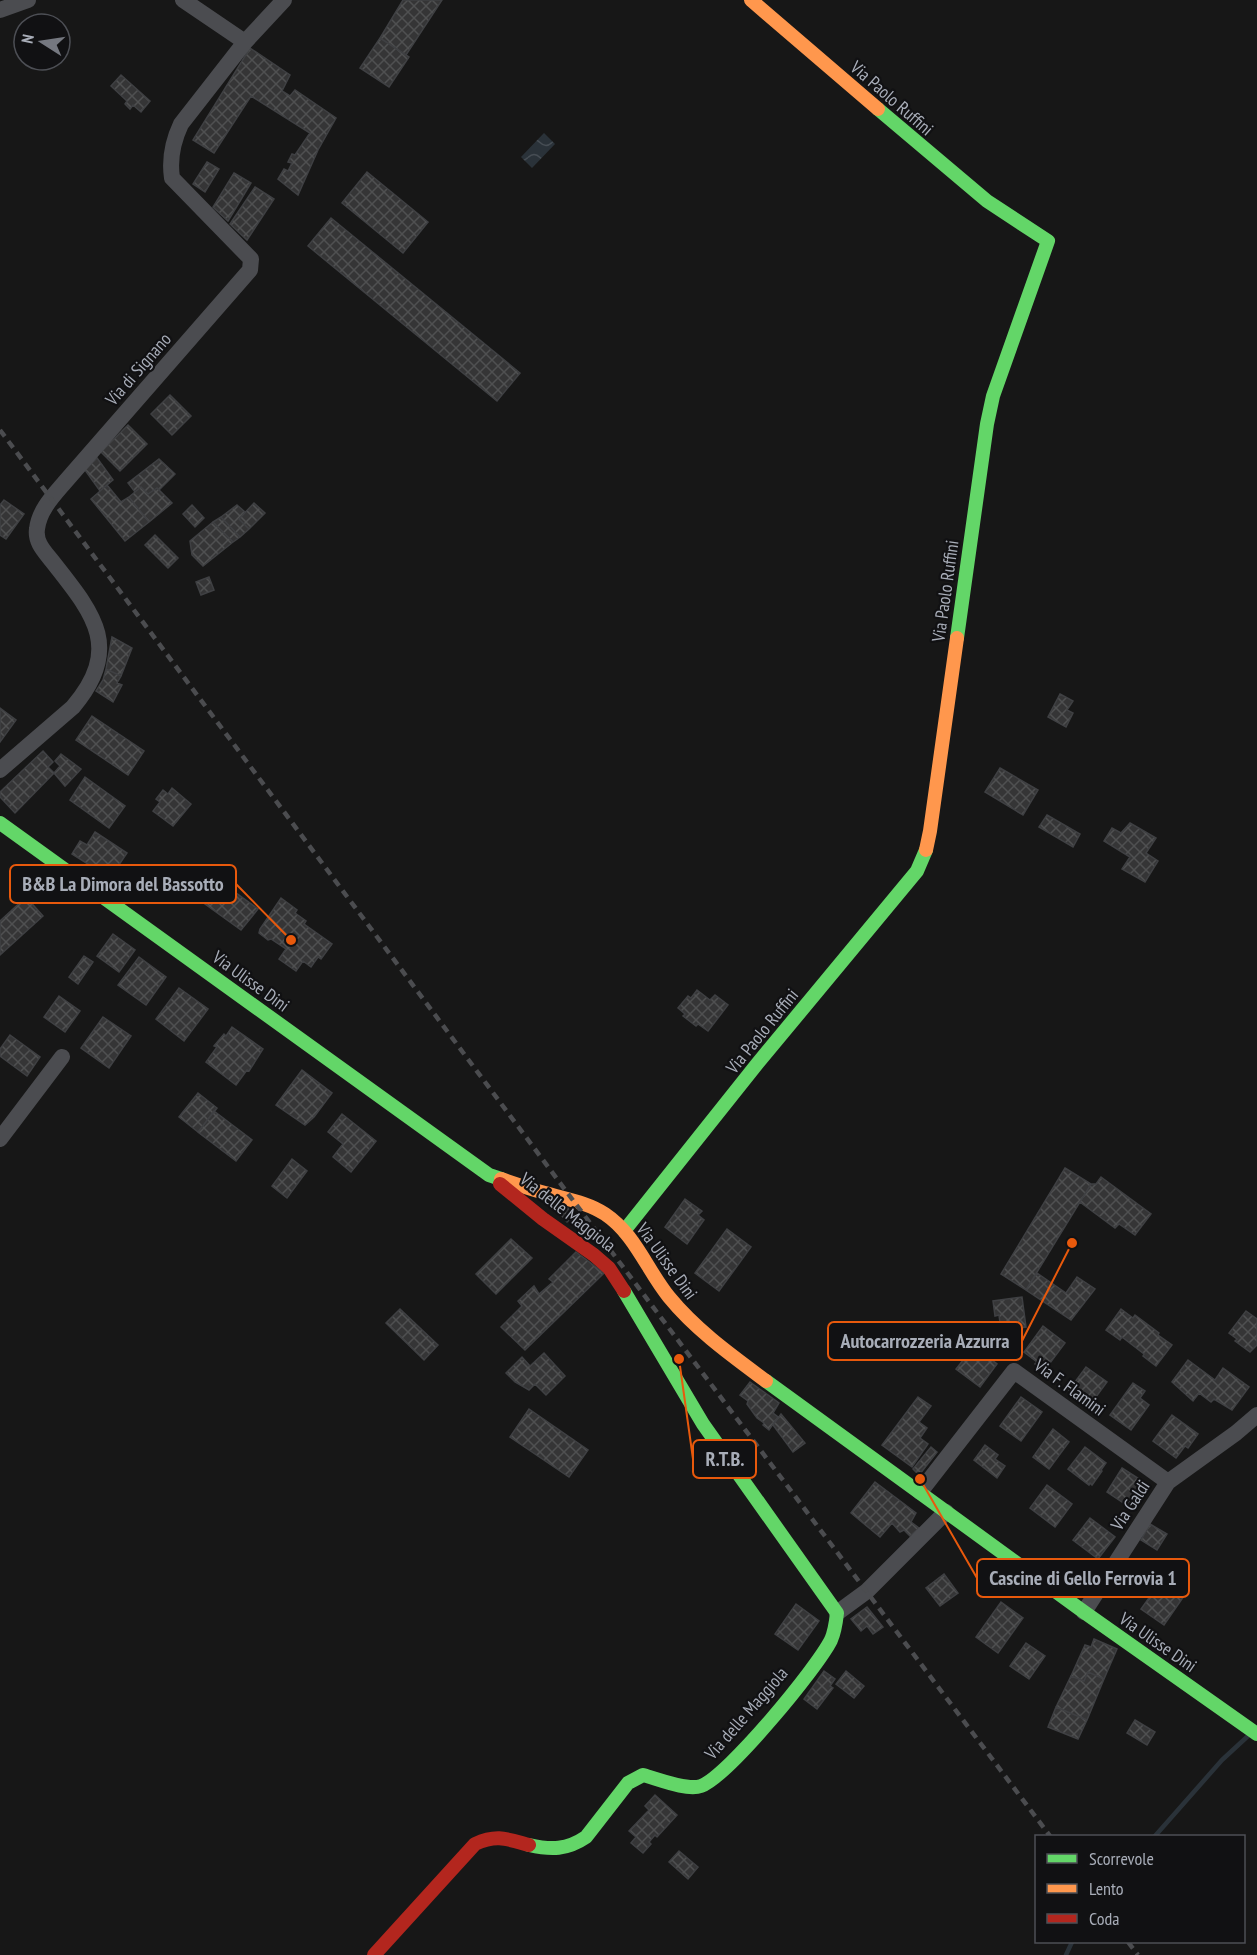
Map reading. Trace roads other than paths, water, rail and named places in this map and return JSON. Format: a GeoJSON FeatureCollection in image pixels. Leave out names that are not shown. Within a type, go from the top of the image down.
{"type":"FeatureCollection","features":[{"type":"Feature","properties":{"kind":"street"},"geometry":{"type":"LineString","coordinates":[[0,10],[28,0]]}},
{"type":"Feature","properties":{"kind":"street"},"geometry":{"type":"LineString","coordinates":[[183,0],[245,42]]}},
{"type":"Feature","properties":{"kind":"street","name":"Via di Signano"},"geometry":{"type":"LineString","coordinates":[[0,770],[73,707],[90,681],[99,658],[100,639],[86,604],[40,546],[37,529],[45,506],[250,270],[251,259],[172,178],[170,165],[181,124],[245,42],[284,0]]}},
{"type":"Feature","properties":{"kind":"street","name":"Via Paolo Ruffini"},"geometry":{"type":"LineString","coordinates":[[624,1231],[757,1064],[910,880],[921,863],[930,831],[987,424],[993,396],[1048,241],[987,201],[751,0]]}},
{"type":"Feature","properties":{"kind":"street","name":"Via Ulisse Dini"},"geometry":{"type":"LineString","coordinates":[[0,823],[489,1175],[589,1206],[607,1215],[624,1231],[663,1290],[680,1311],[721,1348],[1084,1612],[1257,1734]]}},
{"type":"Feature","properties":{"kind":"street"},"geometry":{"type":"LineString","coordinates":[[0,1139],[62,1057]]}},
{"type":"Feature","properties":{"kind":"street","name":"Via delle Maggiola"},"geometry":{"type":"LineString","coordinates":[[374,1955],[475,1844],[500,1837],[551,1850],[568,1849],[579,1844],[586,1837],[628,1783],[637,1777],[643,1775],[692,1786],[702,1786],[708,1782],[730,1763],[803,1678],[829,1643],[836,1627],[837,1613],[703,1424],[642,1319],[609,1268],[489,1175]]}},
{"type":"Feature","properties":{"kind":"street","name":"Via F. Flamini"},"geometry":{"type":"LineString","coordinates":[[920,1492],[1014,1371],[1168,1482]]}},
{"type":"Feature","properties":{"kind":"street","name":"Via Galdi"},"geometry":{"type":"LineString","coordinates":[[1084,1612],[1168,1482],[1236,1433],[1257,1414]]}},
{"type":"Feature","properties":{"kind":"street"},"geometry":{"type":"LineString","coordinates":[[837,1613],[867,1591],[946,1512]]}},
{"type":"Feature","properties":{"kind":"water"},"geometry":{"type":"Polygon","coordinates":[[[544,133],[555,144],[532,168],[521,157],[544,133]]]}},
{"type":"Feature","properties":{"kind":"waterway"},"geometry":{"type":"LineString","coordinates":[[1156,1835],[1222,1760],[1248,1736]]}},
{"type":"Feature","properties":{"kind":"waterway"},"geometry":{"type":"LineString","coordinates":[[1066,1955],[1072,1943]]}},
{"type":"Feature","properties":{"kind":"railway"},"geometry":{"type":"LineString","coordinates":[[0,430],[572,1199],[1049,1835]]}},
{"type":"Feature","properties":{"kind":"railway"},"geometry":{"type":"LineString","coordinates":[[1129,1943],[1138,1955]]}},
{"type":"Feature","properties":{"kind":"place","name":"B&B La Dimora del Bassotto"},"geometry":{"type":"Point","coordinates":[291,940]}},
{"type":"Feature","properties":{"kind":"place","name":"Autocarrozzeria Azzurra"},"geometry":{"type":"Point","coordinates":[1072,1243]}},
{"type":"Feature","properties":{"kind":"place","name":"R.T.B."},"geometry":{"type":"Point","coordinates":[679,1359]}},
{"type":"Feature","properties":{"kind":"place","name":"Cascine di Gello Ferrovia 1"},"geometry":{"type":"Point","coordinates":[920,1479]}}]}
